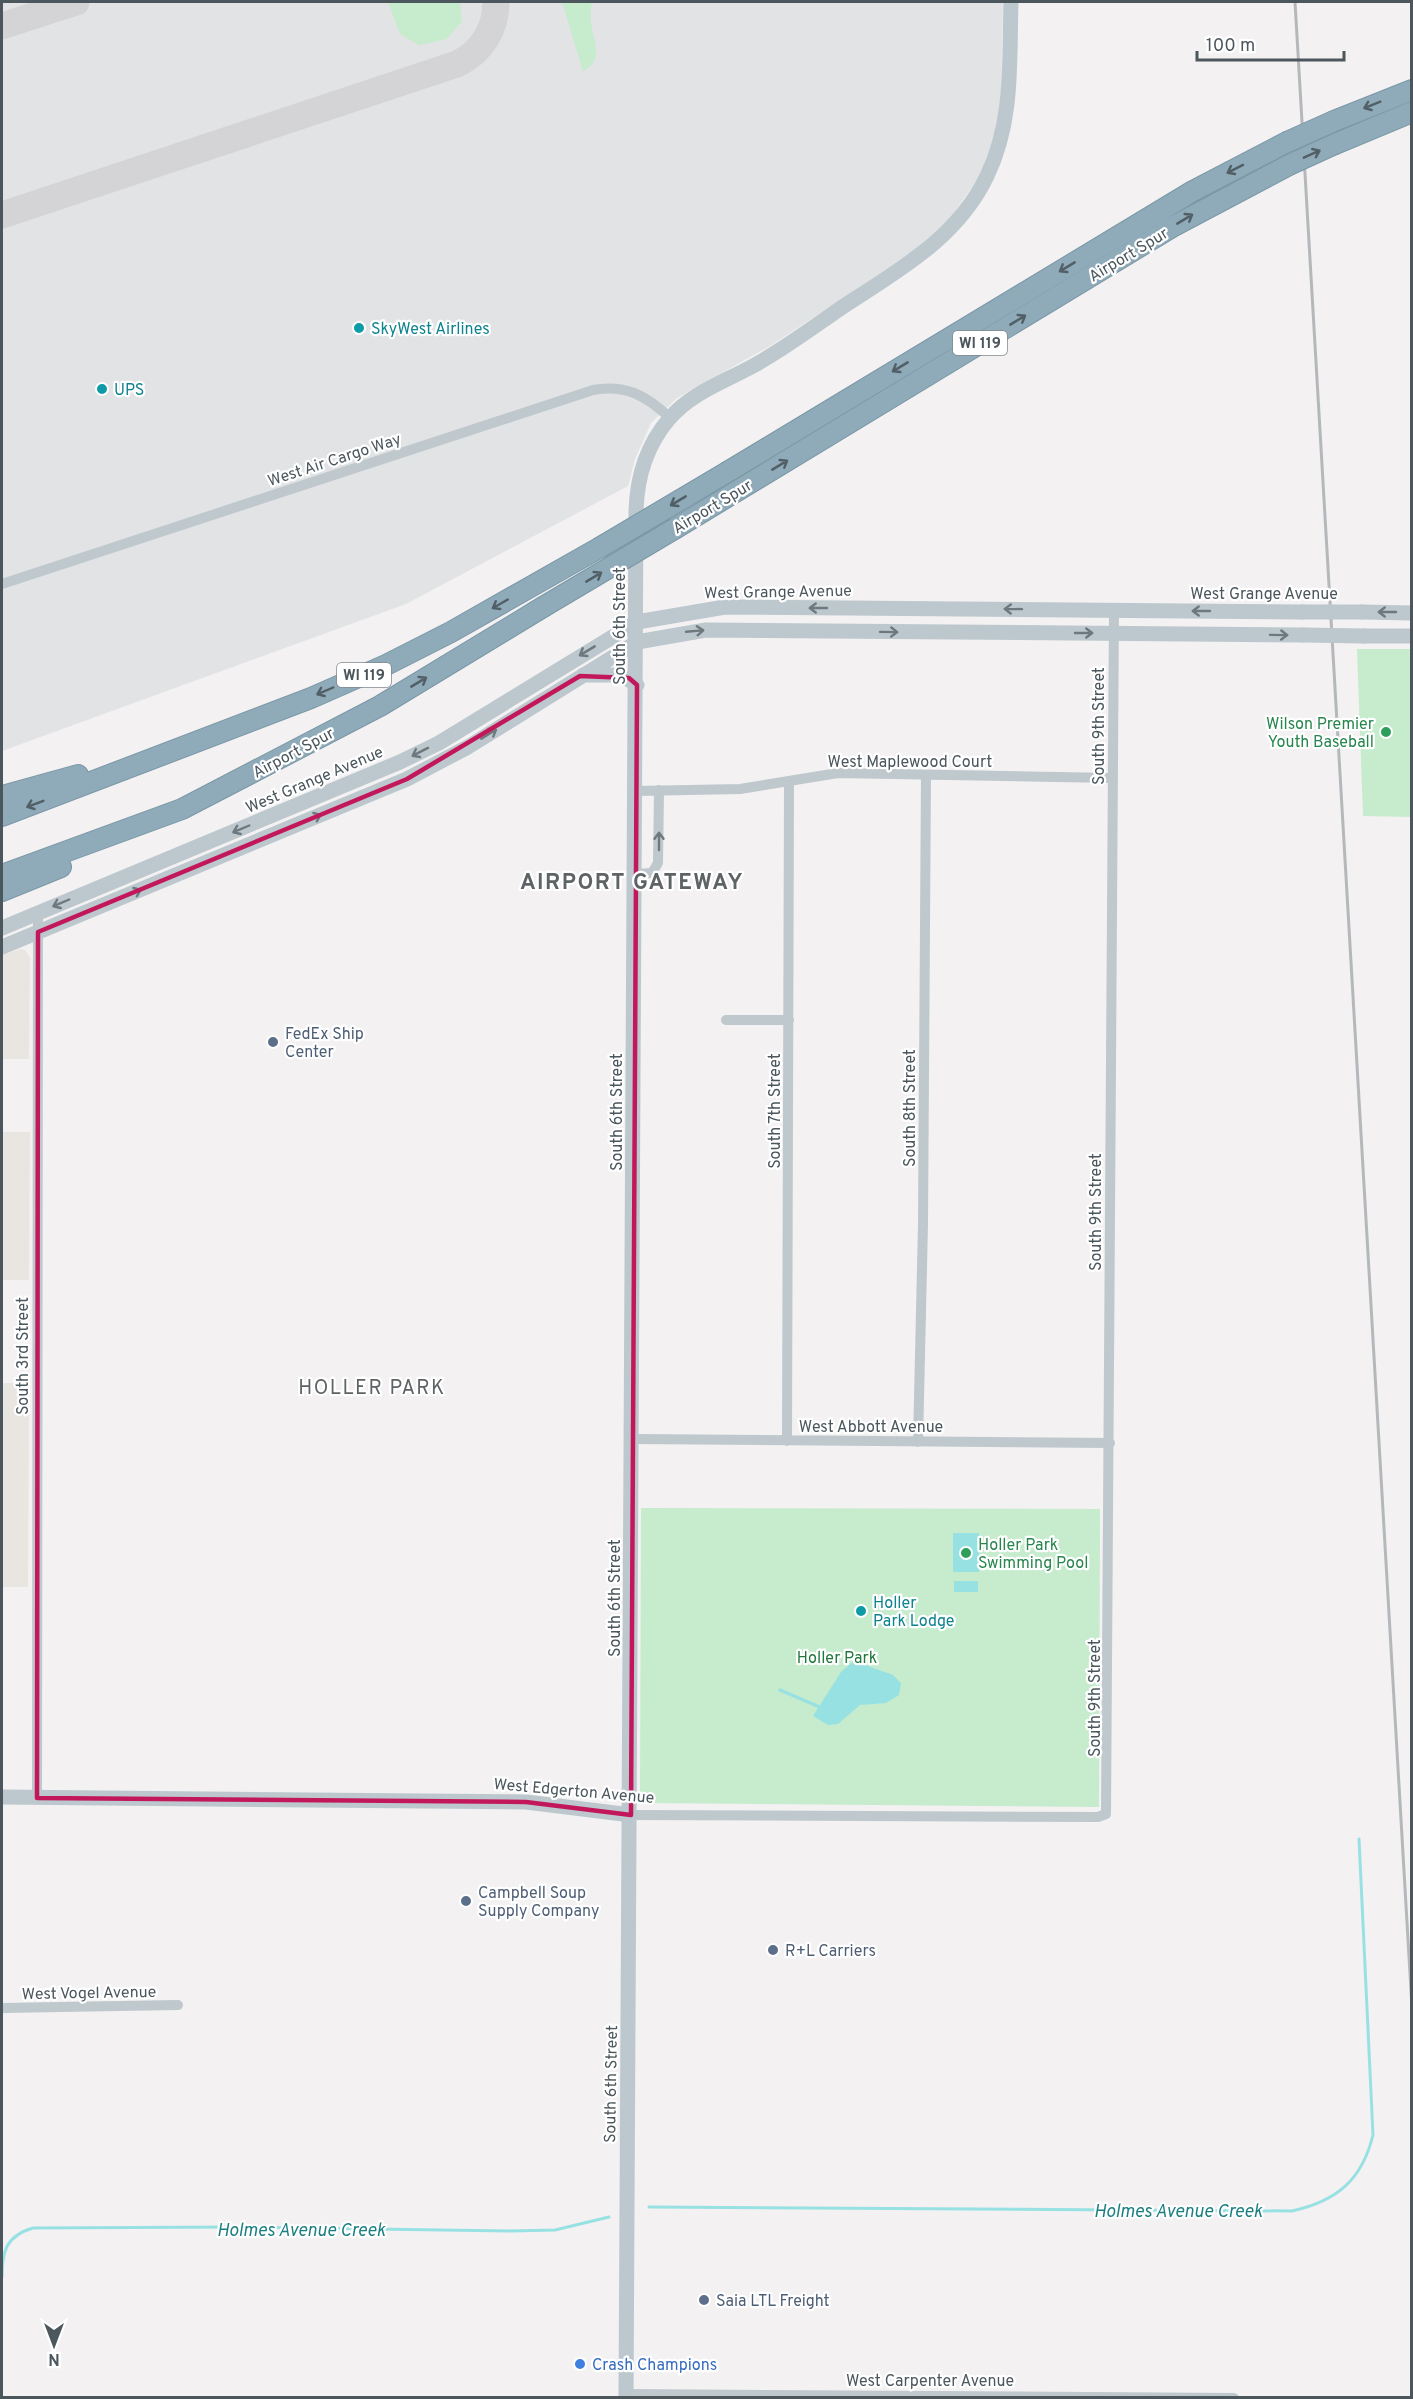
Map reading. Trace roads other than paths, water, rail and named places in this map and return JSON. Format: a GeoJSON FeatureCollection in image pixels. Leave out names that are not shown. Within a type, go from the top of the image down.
{"type":"FeatureCollection","features":[{"type":"Feature","properties":{"kind":"highway","name":"Airport Spur"},"geometry":{"type":"LineString","coordinates":[[2,816],[167,751],[311,698],[386,665],[599,548],[1192,191],[1287,142],[1412,90]]}},
{"type":"Feature","properties":{"kind":"highway","name":"Airport Spur"},"geometry":{"type":"LineString","coordinates":[[2,875],[182,809],[380,706],[1165,231],[1289,165],[1412,112]]}},
{"type":"Feature","properties":{"kind":"highway"},"geometry":{"type":"LineString","coordinates":[[2,796],[167,751]]}},
{"type":"Feature","properties":{"kind":"highway"},"geometry":{"type":"LineString","coordinates":[[2,891],[82,858],[182,809]]}},
{"type":"Feature","properties":{"kind":"street","name":"South 6th Street"},"geometry":{"type":"LineString","coordinates":[[626,2396],[638,622],[636,511],[639,477],[651,445],[670,418],[699,394],[754,366],[926,252],[953,226],[972,203],[987,175],[1002,137],[1009,99],[1011,2]]}},
{"type":"Feature","properties":{"kind":"street","name":"West Air Cargo Way"},"geometry":{"type":"LineString","coordinates":[[2,584],[593,390],[609,387],[636,392],[670,418]]}},
{"type":"Feature","properties":{"kind":"street","name":"West Grange Avenue"},"geometry":{"type":"LineString","coordinates":[[2,928],[363,778],[439,743],[638,622],[725,607],[1412,613]]}},
{"type":"Feature","properties":{"kind":"street"},"geometry":{"type":"LineString","coordinates":[[725,607],[725,631]]}},
{"type":"Feature","properties":{"kind":"street"},"geometry":{"type":"LineString","coordinates":[[918,608],[918,633]]}},
{"type":"Feature","properties":{"kind":"street","name":"South 9th Street"},"geometry":{"type":"LineString","coordinates":[[1106,1814],[1114,610]]}},
{"type":"Feature","properties":{"kind":"street"},"geometry":{"type":"LineString","coordinates":[[2,947],[370,795],[448,758],[637,642],[686,632],[725,631],[1412,636]]}},
{"type":"Feature","properties":{"kind":"street"},"geometry":{"type":"LineString","coordinates":[[580,676],[621,675],[637,685]]}},
{"type":"Feature","properties":{"kind":"street","name":"West Maplewood Court"},"geometry":{"type":"LineString","coordinates":[[636,791],[740,789],[838,773],[1113,778]]}},
{"type":"Feature","properties":{"kind":"street","name":"South 8th Street"},"geometry":{"type":"LineString","coordinates":[[918,1442],[923,1224],[926,775]]}},
{"type":"Feature","properties":{"kind":"street"},"geometry":{"type":"LineString","coordinates":[[363,778],[370,795]]}},
{"type":"Feature","properties":{"kind":"street","name":"South 7th Street"},"geometry":{"type":"LineString","coordinates":[[787,1441],[789,781]]}},
{"type":"Feature","properties":{"kind":"street"},"geometry":{"type":"LineString","coordinates":[[636,874],[652,873],[658,863],[659,790]]}},
{"type":"Feature","properties":{"kind":"street"},"geometry":{"type":"LineString","coordinates":[[102,886],[109,903]]}},
{"type":"Feature","properties":{"kind":"street","name":"South 3rd Street"},"geometry":{"type":"LineString","coordinates":[[37,1798],[38,913]]}},
{"type":"Feature","properties":{"kind":"street"},"geometry":{"type":"LineString","coordinates":[[726,1020],[789,1020]]}},
{"type":"Feature","properties":{"kind":"street","name":"West Abbott Avenue"},"geometry":{"type":"LineString","coordinates":[[633,1440],[1110,1443]]}},
{"type":"Feature","properties":{"kind":"street","name":"West Edgerton Avenue"},"geometry":{"type":"LineString","coordinates":[[2,1797],[526,1802],[631,1815],[1098,1817],[1106,1814]]}},
{"type":"Feature","properties":{"kind":"street","name":"West Vogel Avenue"},"geometry":{"type":"LineString","coordinates":[[2,2008],[178,2005]]}},
{"type":"Feature","properties":{"kind":"street","name":"West Carpenter Avenue"},"geometry":{"type":"LineString","coordinates":[[626,2396],[1234,2397]]}},
{"type":"Feature","properties":{"kind":"water","name":"Holler Park Swimming Pool"},"geometry":{"type":"Polygon","coordinates":[[[953,1533],[979,1533],[979,1572],[953,1572],[953,1533]]]}},
{"type":"Feature","properties":{"kind":"water"},"geometry":{"type":"Polygon","coordinates":[[[954,1581],[978,1581],[978,1592],[954,1592],[954,1581]]]}},
{"type":"Feature","properties":{"kind":"water"},"geometry":{"type":"Polygon","coordinates":[[[854,1661],[893,1675],[901,1683],[899,1695],[886,1703],[860,1705],[838,1724],[828,1725],[813,1716],[841,1672],[854,1661]]]}},
{"type":"Feature","properties":{"kind":"waterway"},"geometry":{"type":"LineString","coordinates":[[780,1690],[822,1708]]}},
{"type":"Feature","properties":{"kind":"waterway","name":"Holmes Avenue Creek"},"geometry":{"type":"LineString","coordinates":[[649,2207],[1292,2211],[1322,2201],[1335,2194],[1354,2176],[1362,2164],[1373,2135],[1359,1839]]}},
{"type":"Feature","properties":{"kind":"waterway","name":"Holmes Avenue Creek"},"geometry":{"type":"LineString","coordinates":[[2,2277],[7,2246],[17,2235],[33,2228],[235,2227],[511,2231],[555,2230],[609,2217]]}},
{"type":"Feature","properties":{"kind":"railway"},"geometry":{"type":"LineString","coordinates":[[1295,2],[1412,2008]]}},
{"type":"Feature","properties":{"kind":"place","name":"SkyWest Airlines"},"geometry":{"type":"Point","coordinates":[359,328]}},
{"type":"Feature","properties":{"kind":"place","name":"UPS"},"geometry":{"type":"Point","coordinates":[102,389]}},
{"type":"Feature","properties":{"kind":"place","name":"Wilson Premier Youth Baseball"},"geometry":{"type":"Point","coordinates":[1386,732]}},
{"type":"Feature","properties":{"kind":"place","name":"FedEx Ship Center"},"geometry":{"type":"Point","coordinates":[273,1042]}},
{"type":"Feature","properties":{"kind":"place","name":"Holler Park Swimming Pool"},"geometry":{"type":"Point","coordinates":[966,1553]}},
{"type":"Feature","properties":{"kind":"place","name":"Holler Park Lodge"},"geometry":{"type":"Point","coordinates":[861,1611]}},
{"type":"Feature","properties":{"kind":"place","name":"Campbell Soup Supply Company"},"geometry":{"type":"Point","coordinates":[466,1901]}},
{"type":"Feature","properties":{"kind":"place","name":"R+L Carriers"},"geometry":{"type":"Point","coordinates":[773,1950]}},
{"type":"Feature","properties":{"kind":"place","name":"Saia LTL Freight"},"geometry":{"type":"Point","coordinates":[704,2300]}},
{"type":"Feature","properties":{"kind":"place","name":"Crash Champions"},"geometry":{"type":"Point","coordinates":[580,2364]}},
{"type":"Feature","properties":{"kind":"district","name":"AIRPORT GATEWAY"},"geometry":{"type":"Point","coordinates":[632,881]}},
{"type":"Feature","properties":{"kind":"district","name":"HOLLER PARK"},"geometry":{"type":"Point","coordinates":[372,1387]}},
{"type":"Feature","properties":{"kind":"park label","name":"Holler Park"},"geometry":{"type":"Point","coordinates":[837,1657]}}]}
